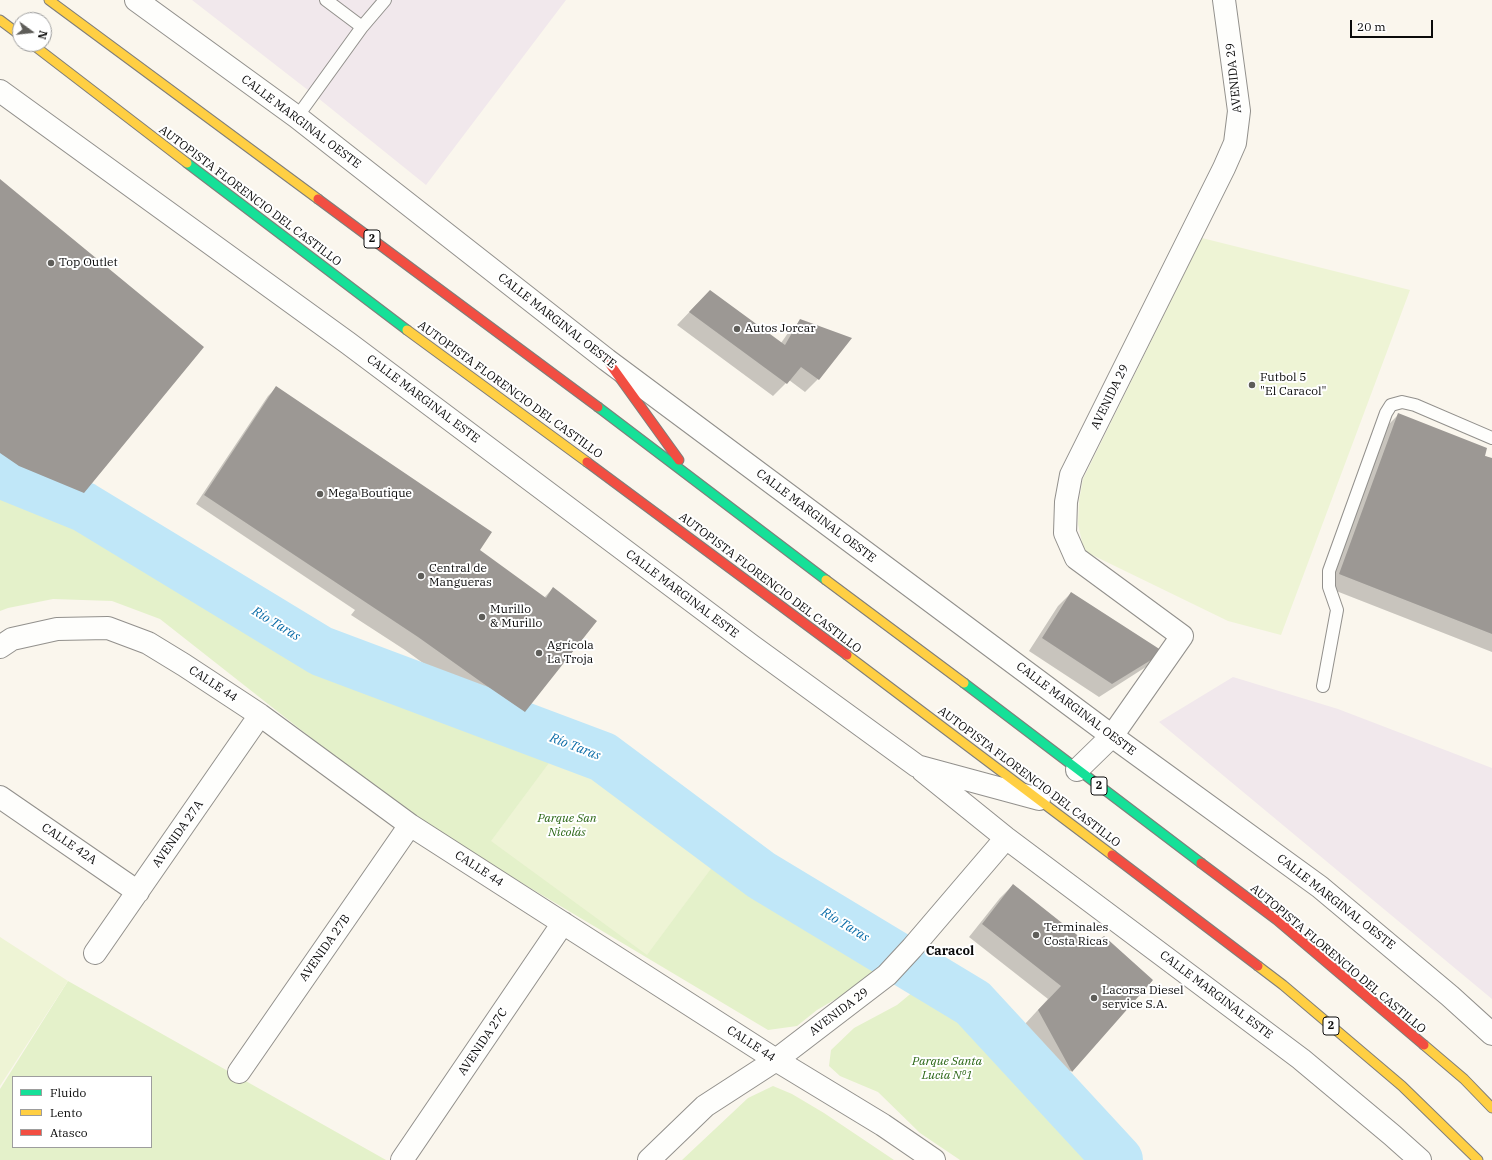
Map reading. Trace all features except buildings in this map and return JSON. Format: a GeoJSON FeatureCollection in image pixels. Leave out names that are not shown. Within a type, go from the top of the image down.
{"type":"FeatureCollection","features":[{"type":"Feature","properties":{"kind":"highway","name":"AUTOPISTA FLORENCIO DEL CASTILLO"},"geometry":{"type":"LineString","coordinates":[[49,0],[566,383],[1277,920],[1464,1079],[1492,1108]]}},
{"type":"Feature","properties":{"kind":"highway"},"geometry":{"type":"LineString","coordinates":[[0,20],[12,29]]}},
{"type":"Feature","properties":{"kind":"highway","name":"AUTOPISTA FLORENCIO DEL CASTILLO"},"geometry":{"type":"LineString","coordinates":[[42,52],[367,301],[662,517],[1039,799],[1283,985],[1402,1086],[1478,1160]]}},
{"type":"Feature","properties":{"kind":"highway"},"geometry":{"type":"LineString","coordinates":[[607,360],[693,479]]}},
{"type":"Feature","properties":{"kind":"street","name":"CALLE MARGINAL OESTE"},"geometry":{"type":"LineString","coordinates":[[136,0],[297,117],[607,360],[1112,736],[1320,887],[1444,991],[1492,1034]]}},
{"type":"Feature","properties":{"kind":"street","name":"AVENIDA 29"},"geometry":{"type":"LineString","coordinates":[[1112,736],[1182,636],[1076,558],[1065,533],[1066,502],[1071,475],[1224,168],[1235,143],[1239,111],[1224,0]]}},
{"type":"Feature","properties":{"kind":"street","name":"CALLE MARGINAL ESTE"},"geometry":{"type":"LineString","coordinates":[[0,91],[348,343],[752,646],[917,766],[1006,838],[1301,1059],[1420,1160]]}},
{"type":"Feature","properties":{"kind":"street","name":"CALLE 44"},"geometry":{"type":"LineString","coordinates":[[6,643],[57,629],[108,628],[148,643],[260,715],[410,824],[776,1060],[883,1125],[934,1160]]}},
{"type":"Feature","properties":{"kind":"street","name":"AVENIDA 27A"},"geometry":{"type":"LineString","coordinates":[[94,953],[260,715]]}},
{"type":"Feature","properties":{"kind":"street"},"geometry":{"type":"LineString","coordinates":[[1077,770],[1112,736]]}},
{"type":"Feature","properties":{"kind":"street","name":"CALLE MARGINAL ESTE"},"geometry":{"type":"LineString","coordinates":[[917,766],[1039,799]]}},
{"type":"Feature","properties":{"kind":"street","name":"CALLE 42A"},"geometry":{"type":"LineString","coordinates":[[0,797],[138,892]]}},
{"type":"Feature","properties":{"kind":"street","name":"AVENIDA 27B"},"geometry":{"type":"LineString","coordinates":[[239,1072],[410,824]]}},
{"type":"Feature","properties":{"kind":"street","name":"AVENIDA 29"},"geometry":{"type":"LineString","coordinates":[[649,1160],[705,1106],[776,1060],[887,975],[1006,838]]}},
{"type":"Feature","properties":{"kind":"street","name":"AVENIDA 27C"},"geometry":{"type":"LineString","coordinates":[[402,1160],[563,923]]}},
{"type":"Feature","properties":{"kind":"lane"},"geometry":{"type":"LineString","coordinates":[[326,0],[362,27]]}},
{"type":"Feature","properties":{"kind":"lane"},"geometry":{"type":"LineString","coordinates":[[297,117],[362,27],[385,0]]}},
{"type":"Feature","properties":{"kind":"lane"},"geometry":{"type":"LineString","coordinates":[[1323,686],[1337,610],[1329,587],[1329,571],[1386,413],[1392,405],[1402,402],[1415,405],[1492,438]]}},
{"type":"Feature","properties":{"kind":"shaded area"},"geometry":{"type":"Polygon","coordinates":[[[192,0],[566,0],[426,185],[313,94],[192,0]]]}},
{"type":"Feature","properties":{"kind":"shaded area"},"geometry":{"type":"Polygon","coordinates":[[[1233,677],[1338,709],[1492,768],[1492,999],[1159,722],[1233,677]]]}},
{"type":"Feature","properties":{"kind":"green space","name":"Futbol 5 \"El Caracol\""},"geometry":{"type":"Polygon","coordinates":[[[1202,238],[1410,290],[1281,635],[1228,621],[1084,551],[1078,524],[1079,501],[1083,479],[1202,238]]]}},
{"type":"Feature","properties":{"kind":"green space","name":"Parque San Nicolás"},"geometry":{"type":"Polygon","coordinates":[[[0,476],[81,508],[320,655],[560,748],[602,761],[763,880],[894,959],[841,996],[817,1010],[797,1026],[768,1030],[413,818],[160,619],[112,601],[53,599],[0,611],[0,476]]]}},
{"type":"Feature","properties":{"kind":"green space"},"geometry":{"type":"Polygon","coordinates":[[[560,748],[716,862],[647,955],[491,841],[560,748]]]}},
{"type":"Feature","properties":{"kind":"green space"},"geometry":{"type":"Polygon","coordinates":[[[0,937],[68,981],[0,1086],[0,937]]]}},
{"type":"Feature","properties":{"kind":"green space","name":"Parque Santa Lucía Nº1"},"geometry":{"type":"Polygon","coordinates":[[[931,977],[990,1021],[1109,1160],[960,1160],[920,1133],[878,1092],[840,1076],[829,1066],[831,1050],[854,1028],[897,1005],[931,977]]]}},
{"type":"Feature","properties":{"kind":"green space"},"geometry":{"type":"Polygon","coordinates":[[[68,981],[386,1160],[0,1160],[0,1089],[68,981]]]}},
{"type":"Feature","properties":{"kind":"green space"},"geometry":{"type":"Polygon","coordinates":[[[773,1086],[792,1094],[824,1113],[894,1160],[682,1160],[748,1098],[773,1086]]]}},
{"type":"Feature","properties":{"kind":"waterway","name":"Río Taras"},"geometry":{"type":"LineString","coordinates":[[0,473],[84,507],[321,651],[603,757],[761,875],[973,1003],[1118,1160]]}},
{"type":"Feature","properties":{"kind":"traffic: fast"},"geometry":{"type":"LineString","coordinates":[[187,163],[407,330]]}},
{"type":"Feature","properties":{"kind":"traffic: fast"},"geometry":{"type":"LineString","coordinates":[[598,407],[826,580]]}},
{"type":"Feature","properties":{"kind":"traffic: fast"},"geometry":{"type":"LineString","coordinates":[[964,683],[1201,863]]}},
{"type":"Feature","properties":{"kind":"traffic: slow"},"geometry":{"type":"LineString","coordinates":[[49,0],[318,199]]}},
{"type":"Feature","properties":{"kind":"traffic: slow"},"geometry":{"type":"LineString","coordinates":[[0,20],[12,29]]}},
{"type":"Feature","properties":{"kind":"traffic: slow"},"geometry":{"type":"LineString","coordinates":[[42,52],[187,163]]}},
{"type":"Feature","properties":{"kind":"traffic: slow"},"geometry":{"type":"LineString","coordinates":[[407,330],[587,462]]}},
{"type":"Feature","properties":{"kind":"traffic: slow"},"geometry":{"type":"LineString","coordinates":[[826,580],[964,683]]}},
{"type":"Feature","properties":{"kind":"traffic: slow"},"geometry":{"type":"LineString","coordinates":[[847,655],[1112,855]]}},
{"type":"Feature","properties":{"kind":"traffic: slow"},"geometry":{"type":"LineString","coordinates":[[1258,966],[1283,985],[1402,1086],[1478,1160]]}},
{"type":"Feature","properties":{"kind":"traffic: slow"},"geometry":{"type":"LineString","coordinates":[[1424,1045],[1464,1079],[1492,1108]]}},
{"type":"Feature","properties":{"kind":"traffic: jam"},"geometry":{"type":"LineString","coordinates":[[318,199],[598,407]]}},
{"type":"Feature","properties":{"kind":"traffic: jam"},"geometry":{"type":"LineString","coordinates":[[607,360],[679,460]]}},
{"type":"Feature","properties":{"kind":"traffic: jam"},"geometry":{"type":"LineString","coordinates":[[587,462],[847,655]]}},
{"type":"Feature","properties":{"kind":"traffic: jam"},"geometry":{"type":"LineString","coordinates":[[1112,855],[1258,966]]}},
{"type":"Feature","properties":{"kind":"traffic: jam"},"geometry":{"type":"LineString","coordinates":[[1201,863],[1277,920],[1424,1045]]}},
{"type":"Feature","properties":{"kind":"place","name":"Top Outlet"},"geometry":{"type":"Point","coordinates":[51,263]}},
{"type":"Feature","properties":{"kind":"place","name":"Autos Jorcar"},"geometry":{"type":"Point","coordinates":[737,329]}},
{"type":"Feature","properties":{"kind":"place","name":"Futbol 5 \"El Caracol\""},"geometry":{"type":"Point","coordinates":[1252,385]}},
{"type":"Feature","properties":{"kind":"place","name":"Mega Boutique"},"geometry":{"type":"Point","coordinates":[320,494]}},
{"type":"Feature","properties":{"kind":"place","name":"Central de Mangueras"},"geometry":{"type":"Point","coordinates":[421,576]}},
{"type":"Feature","properties":{"kind":"place","name":"Murillo & Murillo"},"geometry":{"type":"Point","coordinates":[482,617]}},
{"type":"Feature","properties":{"kind":"place","name":"Agrícola La Troja"},"geometry":{"type":"Point","coordinates":[539,653]}},
{"type":"Feature","properties":{"kind":"place","name":"Terminales Costa Ricas"},"geometry":{"type":"Point","coordinates":[1036,935]}},
{"type":"Feature","properties":{"kind":"place","name":"Lacorsa Diesel service S.A."},"geometry":{"type":"Point","coordinates":[1094,998]}},
{"type":"Feature","properties":{"kind":"district","name":"Caracol"},"geometry":{"type":"Point","coordinates":[950,951]}}]}
